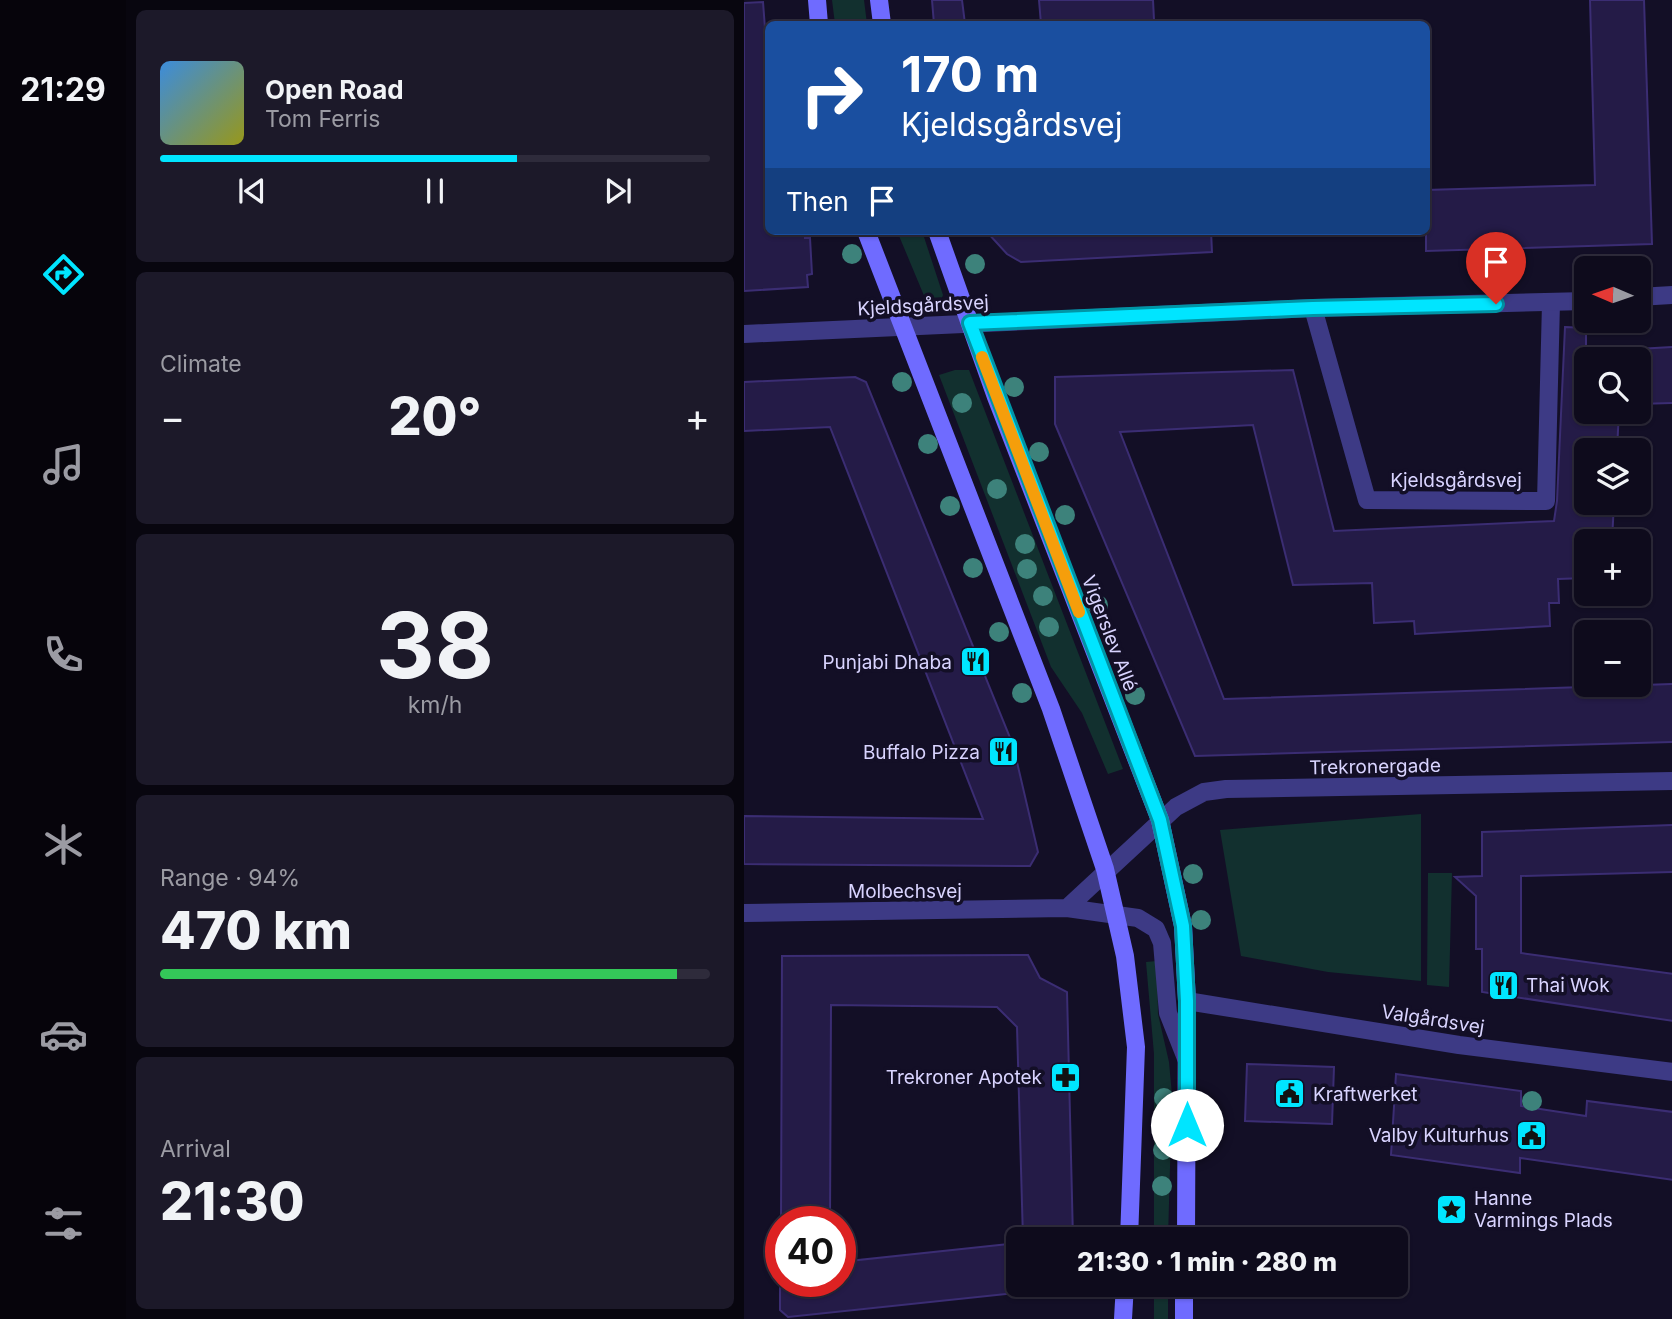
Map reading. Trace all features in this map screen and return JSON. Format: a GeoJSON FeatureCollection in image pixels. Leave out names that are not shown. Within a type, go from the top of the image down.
{"type":"FeatureCollection","features":[{"type":"Feature","properties":{"kind":"street"},"geometry":{"type":"LineString","coordinates":[[817,0],[819,21]]}},
{"type":"Feature","properties":{"kind":"street"},"geometry":{"type":"LineString","coordinates":[[879,0],[882,21]]}},
{"type":"Feature","properties":{"kind":"street"},"geometry":{"type":"LineString","coordinates":[[868,235],[1051,709],[1105,869],[1132,1001],[1136,1047],[1129,1227]]}},
{"type":"Feature","properties":{"kind":"street","name":"Vigerslev Allé"},"geometry":{"type":"LineString","coordinates":[[938,235],[1160,820],[1180,908],[1187,1001],[1186,1227]]}},
{"type":"Feature","properties":{"kind":"street"},"geometry":{"type":"LineString","coordinates":[[1651,296],[1672,295]]}},
{"type":"Feature","properties":{"kind":"street","name":"Kjeldsgårdsvej"},"geometry":{"type":"LineString","coordinates":[[744,334],[1313,308],[1574,302]]}},
{"type":"Feature","properties":{"kind":"street","name":"Kjeldsgårdsvej"},"geometry":{"type":"LineString","coordinates":[[1313,308],[1367,500],[1546,501],[1551,303]]}},
{"type":"Feature","properties":{"kind":"street","name":"Trekronergade"},"geometry":{"type":"LineString","coordinates":[[1105,869],[1160,820],[1193,796],[1226,789],[1672,781]]}},
{"type":"Feature","properties":{"kind":"street"},"geometry":{"type":"LineString","coordinates":[[1067,908],[1105,869]]}},
{"type":"Feature","properties":{"kind":"street","name":"Molbechsvej"},"geometry":{"type":"LineString","coordinates":[[744,913],[1067,908],[1115,912]]}},
{"type":"Feature","properties":{"kind":"street","name":"Vigerslev Allé"},"geometry":{"type":"LineString","coordinates":[[1115,912],[1145,920],[1160,935],[1168,1013],[1187,1061]]}},
{"type":"Feature","properties":{"kind":"street","name":"Valgårdsvej"},"geometry":{"type":"LineString","coordinates":[[1187,1001],[1459,1045],[1672,1072]]}},
{"type":"Feature","properties":{"kind":"street"},"geometry":{"type":"LineString","coordinates":[[1118,1318],[1123,1297]]}},
{"type":"Feature","properties":{"kind":"street"},"geometry":{"type":"LineString","coordinates":[[1183,1319],[1184,1297]]}},
{"type":"Feature","properties":{"kind":"green space"},"geometry":{"type":"Polygon","coordinates":[[[832,0],[864,0],[867,21],[835,21],[832,0]]]}},
{"type":"Feature","properties":{"kind":"green space"},"geometry":{"type":"Polygon","coordinates":[[[899,235],[923,235],[943,295],[941,300],[925,298],[899,235]]]}},
{"type":"Feature","properties":{"kind":"green space"},"geometry":{"type":"Polygon","coordinates":[[[955,370],[969,370],[1123,769],[1108,774],[1082,713],[1051,667],[939,375],[955,370]]]}},
{"type":"Feature","properties":{"kind":"green space"},"geometry":{"type":"Polygon","coordinates":[[[1421,814],[1421,981],[1328,972],[1241,956],[1220,830],[1421,814]]]}},
{"type":"Feature","properties":{"kind":"green space"},"geometry":{"type":"Polygon","coordinates":[[[1428,873],[1452,873],[1449,987],[1427,985],[1428,873]]]}},
{"type":"Feature","properties":{"kind":"green space"},"geometry":{"type":"Polygon","coordinates":[[[1157,961],[1158,1014],[1169,1062],[1172,1095],[1168,1227],[1154,1227],[1154,1054],[1146,962],[1157,961]]]}},
{"type":"Feature","properties":{"kind":"green space"},"geometry":{"type":"Polygon","coordinates":[[[1154,1297],[1168,1297],[1168,1319],[1154,1319],[1154,1297]]]}},
{"type":"Feature","properties":{"kind":"building"},"geometry":{"type":"Polygon","coordinates":[[[932,0],[962,0],[965,21],[934,21],[932,0]]]}},
{"type":"Feature","properties":{"kind":"building"},"geometry":{"type":"Polygon","coordinates":[[[1039,0],[1153,0],[1154,20],[1041,21],[1039,0]]]}},
{"type":"Feature","properties":{"kind":"building"},"geometry":{"type":"Polygon","coordinates":[[[1590,0],[1644,0],[1652,244],[1426,251],[1426,235],[1430,235],[1430,190],[1595,185],[1590,0]]]}},
{"type":"Feature","properties":{"kind":"building"},"geometry":{"type":"Polygon","coordinates":[[[763,2],[765,235],[805,235],[805,238],[810,238],[812,274],[807,275],[808,287],[744,291],[744,3],[763,2]]]}},
{"type":"Feature","properties":{"kind":"building"},"geometry":{"type":"Polygon","coordinates":[[[990,235],[1211,235],[1212,252],[1021,262],[1007,254],[990,235]]]}},
{"type":"Feature","properties":{"kind":"building"},"geometry":{"type":"Polygon","coordinates":[[[1565,327],[1574,327],[1574,333],[1586,333],[1586,347],[1574,347],[1574,424],[1618,424],[1618,438],[1574,438],[1574,515],[1613,515],[1613,529],[1574,529],[1574,578],[1558,579],[1559,603],[1549,603],[1550,626],[1415,634],[1414,621],[1374,623],[1372,583],[1293,585],[1253,425],[1120,432],[1224,699],[1574,687],[1574,697],[1651,697],[1651,685],[1673,684],[1673,742],[1195,756],[1055,424],[1055,377],[1293,370],[1334,531],[1554,521],[1565,327]]]}},
{"type":"Feature","properties":{"kind":"building"},"geometry":{"type":"Polygon","coordinates":[[[1673,347],[1673,403],[1651,404],[1651,348],[1673,347]]]}},
{"type":"Feature","properties":{"kind":"building"},"geometry":{"type":"Polygon","coordinates":[[[855,377],[866,382],[1013,745],[1038,852],[1030,866],[744,864],[744,816],[983,819],[830,427],[744,431],[744,382],[855,377]]]}},
{"type":"Feature","properties":{"kind":"building"},"geometry":{"type":"Polygon","coordinates":[[[1673,825],[1673,872],[1521,876],[1521,953],[1673,974],[1673,1021],[1482,992],[1482,949],[1476,949],[1476,896],[1455,877],[1482,876],[1482,832],[1673,825]]]}},
{"type":"Feature","properties":{"kind":"building"},"geometry":{"type":"Polygon","coordinates":[[[1028,955],[1040,978],[1067,992],[1073,1227],[1023,1227],[1017,1027],[997,1007],[831,1005],[830,1206],[781,1206],[782,956],[1028,955]]]}},
{"type":"Feature","properties":{"kind":"building","name":"Kraftwerket"},"geometry":{"type":"Polygon","coordinates":[[[1247,1064],[1334,1067],[1332,1124],[1245,1121],[1247,1064]]]}},
{"type":"Feature","properties":{"kind":"building","name":"Valby Kulturhus"},"geometry":{"type":"Polygon","coordinates":[[[1396,1074],[1521,1091],[1521,1106],[1586,1116],[1587,1101],[1673,1112],[1673,1180],[1520,1158],[1520,1173],[1391,1155],[1396,1074]]]}},
{"type":"Feature","properties":{"kind":"building"},"geometry":{"type":"Polygon","coordinates":[[[1006,1244],[1006,1294],[788,1317],[780,1310],[780,1297],[856,1297],[856,1260],[1006,1244]]]}},
{"type":"Feature","properties":{"kind":"slow traffic"},"geometry":{"type":"LineString","coordinates":[[982,357],[1079,612]]}},
{"type":"Feature","properties":{"kind":"place","name":"Punjabi Dhaba"},"geometry":{"type":"Point","coordinates":[975,662]}},
{"type":"Feature","properties":{"kind":"place","name":"Buffalo Pizza"},"geometry":{"type":"Point","coordinates":[1003,752]}},
{"type":"Feature","properties":{"kind":"place","name":"Thai Wok"},"geometry":{"type":"Point","coordinates":[1503,985]}},
{"type":"Feature","properties":{"kind":"place","name":"Trekroner Apotek"},"geometry":{"type":"Point","coordinates":[1065,1077]}},
{"type":"Feature","properties":{"kind":"place","name":"Kraftwerket"},"geometry":{"type":"Point","coordinates":[1290,1094]}},
{"type":"Feature","properties":{"kind":"place","name":"Valby Kulturhus"},"geometry":{"type":"Point","coordinates":[1532,1135]}},
{"type":"Feature","properties":{"kind":"place","name":"Hanne Varmings Plads"},"geometry":{"type":"Point","coordinates":[1451,1209]}},
{"type":"Feature","properties":{"kind":"route"},"geometry":{"type":"LineString","coordinates":[[1187,1125],[1187,1001],[1183,926],[1160,820],[1026,476],[970,323],[1313,308],[1496,304]]}}]}
